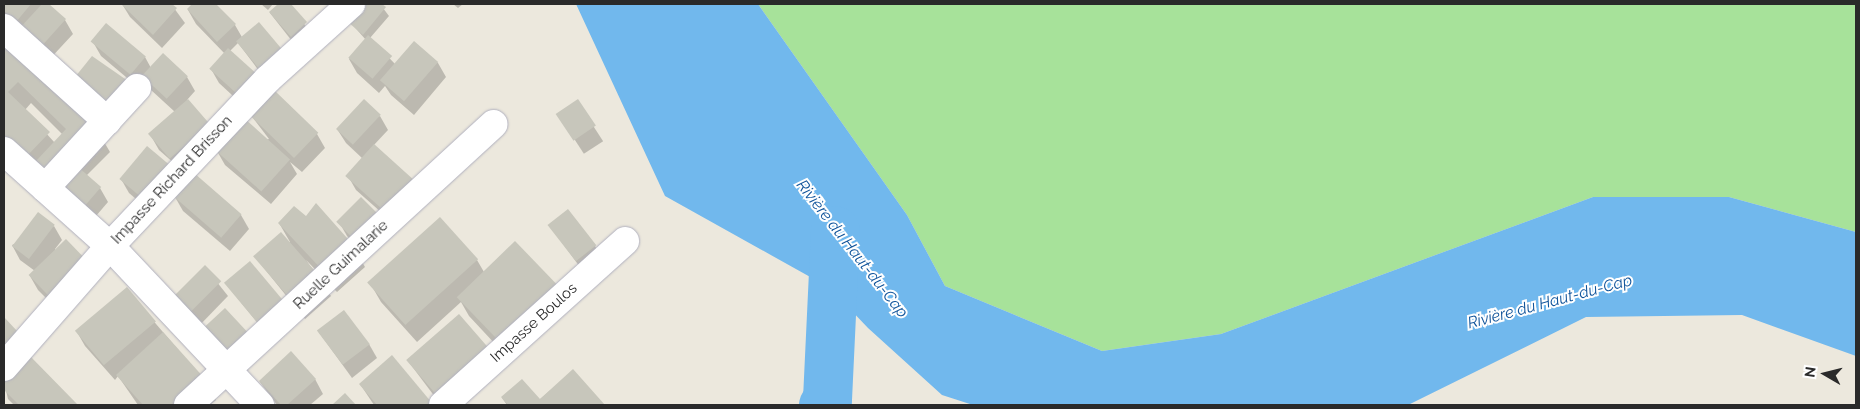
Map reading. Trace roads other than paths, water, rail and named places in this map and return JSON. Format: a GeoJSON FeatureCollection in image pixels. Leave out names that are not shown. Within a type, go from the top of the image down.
{"type":"FeatureCollection","features":[{"type":"Feature","properties":{"kind":"street","name":"Impasse Richard Brisson"},"geometry":{"type":"LineString","coordinates":[[4,367],[110,246],[268,79],[352,4]]}},
{"type":"Feature","properties":{"kind":"street"},"geometry":{"type":"LineString","coordinates":[[4,28],[107,121]]}},
{"type":"Feature","properties":{"kind":"street"},"geometry":{"type":"LineString","coordinates":[[46,188],[137,88]]}},
{"type":"Feature","properties":{"kind":"street","name":"Ruelle Guimalarie"},"geometry":{"type":"LineString","coordinates":[[188,405],[494,124]]}},
{"type":"Feature","properties":{"kind":"street"},"geometry":{"type":"LineString","coordinates":[[5,154],[110,246],[226,372],[260,405]]}},
{"type":"Feature","properties":{"kind":"street","name":"Impasse Boulos"},"geometry":{"type":"LineString","coordinates":[[443,405],[625,241]]}},
{"type":"Feature","properties":{"kind":"water","name":"Rivière du Haut-du-Cap"},"geometry":{"type":"Polygon","coordinates":[[[576,4],[758,4],[907,215],[945,286],[1102,351],[1221,334],[1593,197],[1729,197],[1856,232],[1856,356],[1742,315],[1586,317],[1408,405],[973,405],[942,395],[868,328],[830,288],[665,196],[576,4]]]}},
{"type":"Feature","properties":{"kind":"waterway","name":"Rivière du Haut-du-Cap"},"geometry":{"type":"LineString","coordinates":[[823,405],[827,399],[835,230]]}}]}
